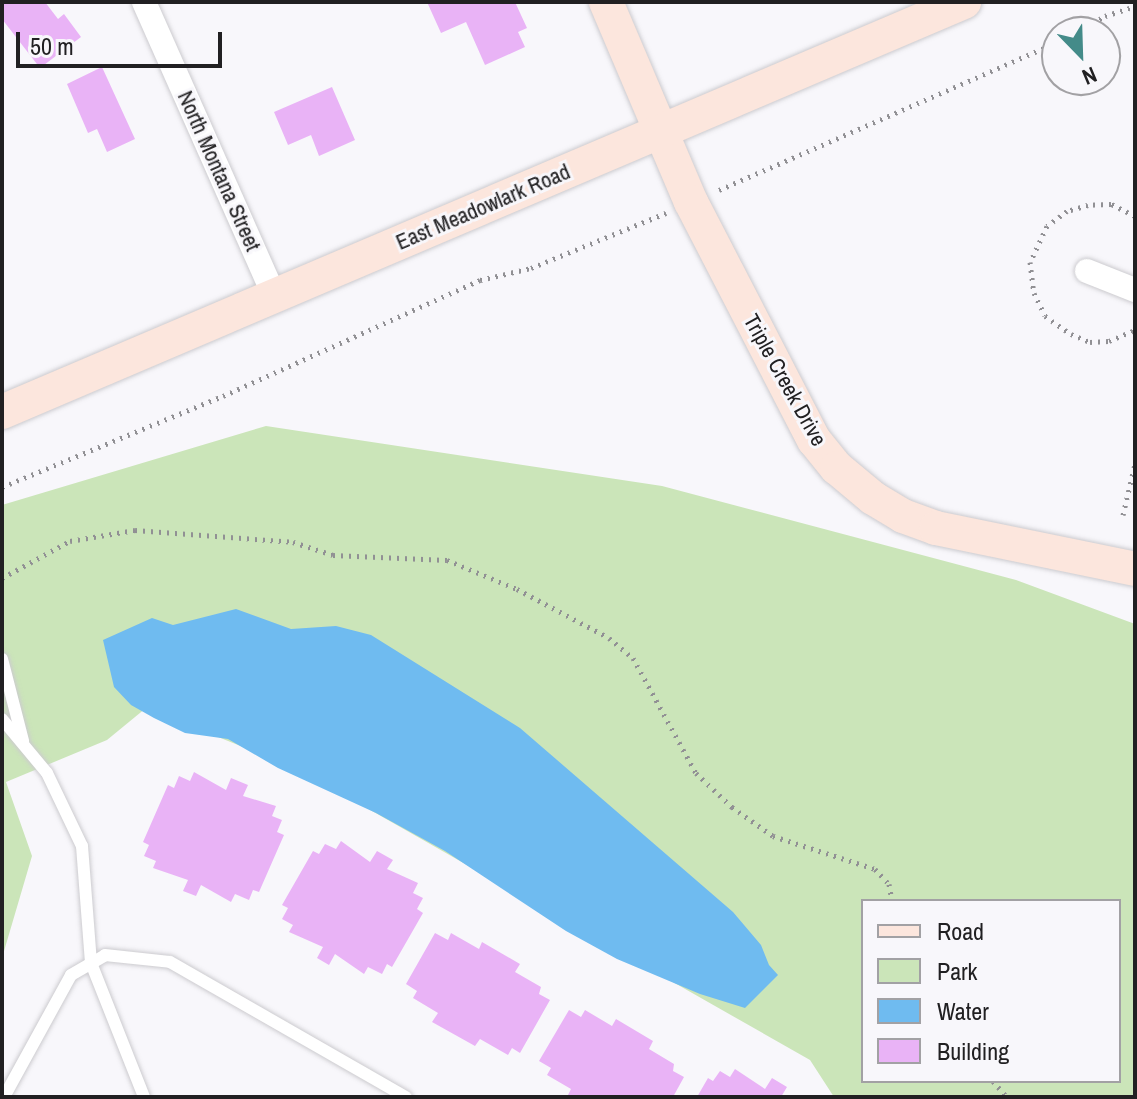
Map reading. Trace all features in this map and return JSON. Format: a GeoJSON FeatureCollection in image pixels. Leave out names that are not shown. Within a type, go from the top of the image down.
{"type":"FeatureCollection","features":[{"type":"Feature","properties":{"kind":"main road","name":"Triple Creek Drive"},"geometry":{"type":"LineString","coordinates":[[606,2],[691,202],[814,440],[837,468],[873,498],[903,516],[936,528],[1135,569]]}},
{"type":"Feature","properties":{"kind":"main road","name":"East Meadowlark Road"},"geometry":{"type":"LineString","coordinates":[[2,412],[964,2]]}},
{"type":"Feature","properties":{"kind":"street","name":"North Montana Street"},"geometry":{"type":"LineString","coordinates":[[144,2],[274,296]]}},
{"type":"Feature","properties":{"kind":"street"},"geometry":{"type":"LineString","coordinates":[[1087,271],[1135,290]]}},
{"type":"Feature","properties":{"kind":"lane"},"geometry":{"type":"LineString","coordinates":[[2,659],[25,748]]}},
{"type":"Feature","properties":{"kind":"lane"},"geometry":{"type":"LineString","coordinates":[[2,719],[47,773],[82,846],[91,963],[144,1097]]}},
{"type":"Feature","properties":{"kind":"lane"},"geometry":{"type":"LineString","coordinates":[[4,1097],[71,975],[105,955],[170,962],[406,1097]]}},
{"type":"Feature","properties":{"kind":"path"},"geometry":{"type":"LineString","coordinates":[[1105,16],[1135,6]]}},
{"type":"Feature","properties":{"kind":"path"},"geometry":{"type":"LineString","coordinates":[[721,190],[1041,49]]}},
{"type":"Feature","properties":{"kind":"path"},"geometry":{"type":"LineString","coordinates":[[2,487],[223,396],[480,280],[531,268],[658,217]]}},
{"type":"Feature","properties":{"kind":"path"},"geometry":{"type":"LineString","coordinates":[[1123,515],[1135,464]]}},
{"type":"Feature","properties":{"kind":"path"},"geometry":{"type":"LineString","coordinates":[[2,578],[70,541],[135,530],[293,542],[333,555],[447,560],[517,589],[609,638],[633,658],[696,773],[732,807],[773,836],[875,869],[889,884],[892,899]]}},
{"type":"Feature","properties":{"kind":"green space"},"geometry":{"type":"Polygon","coordinates":[[[266,426],[662,486],[1016,580],[1135,624],[1135,1097],[834,1097],[810,1060],[300,770],[146,708],[107,740],[6,782],[32,856],[2,958],[2,505],[266,426]]]}},
{"type":"Feature","properties":{"kind":"water"},"geometry":{"type":"Polygon","coordinates":[[[236,609],[291,629],[336,626],[371,635],[520,728],[733,912],[761,945],[769,965],[778,975],[745,1008],[700,994],[617,959],[566,931],[445,851],[376,813],[278,768],[228,739],[185,733],[131,705],[114,687],[103,640],[152,618],[173,625],[236,609]]]}},
{"type":"Feature","properties":{"kind":"building"},"geometry":{"type":"Polygon","coordinates":[[[2,2],[45,2],[58,19],[64,14],[81,37],[40,68],[2,19],[2,2]]]}},
{"type":"Feature","properties":{"kind":"building"},"geometry":{"type":"Polygon","coordinates":[[[427,2],[515,2],[527,28],[518,32],[525,47],[485,65],[466,22],[441,33],[427,2]]]}},
{"type":"Feature","properties":{"kind":"building"},"geometry":{"type":"Polygon","coordinates":[[[102,67],[135,139],[107,152],[97,129],[88,133],[67,84],[102,67]]]}},
{"type":"Feature","properties":{"kind":"building"},"geometry":{"type":"Polygon","coordinates":[[[332,87],[355,140],[319,156],[311,135],[288,145],[274,112],[332,87]]]}},
{"type":"Feature","properties":{"kind":"building"},"geometry":{"type":"Polygon","coordinates":[[[194,772],[226,790],[231,778],[248,785],[243,796],[276,806],[272,816],[282,820],[277,832],[284,835],[259,892],[253,890],[249,900],[235,894],[231,902],[201,885],[196,896],[183,891],[188,880],[153,868],[156,861],[144,856],[149,845],[143,842],[168,785],[174,788],[179,776],[190,781],[194,772]]]}},
{"type":"Feature","properties":{"kind":"building"},"geometry":{"type":"Polygon","coordinates":[[[341,841],[370,862],[377,851],[393,860],[387,869],[418,883],[413,893],[423,898],[417,909],[423,913],[392,967],[387,964],[382,974],[368,967],[364,974],[335,954],[329,965],[317,958],[323,947],[289,932],[293,925],[282,919],[288,908],[282,905],[313,851],[319,854],[325,844],[336,849],[341,841]]]}},
{"type":"Feature","properties":{"kind":"building"},"geometry":{"type":"Polygon","coordinates":[[[435,933],[448,940],[451,933],[479,949],[482,942],[520,964],[515,972],[541,987],[539,994],[550,1000],[520,1053],[512,1048],[508,1055],[480,1039],[475,1046],[432,1022],[438,1013],[413,998],[417,991],[406,984],[435,933]]]}},
{"type":"Feature","properties":{"kind":"building"},"geometry":{"type":"Polygon","coordinates":[[[569,1010],[581,1017],[585,1010],[612,1026],[616,1019],[653,1041],[649,1049],[674,1064],[673,1071],[684,1077],[673,1097],[567,1097],[571,1089],[547,1075],[551,1068],[539,1061],[569,1010]]]}},
{"type":"Feature","properties":{"kind":"building"},"geometry":{"type":"Polygon","coordinates":[[[735,1069],[765,1089],[772,1078],[787,1087],[781,1097],[697,1097],[708,1078],[713,1081],[720,1071],[730,1077],[735,1069]]]}}]}
